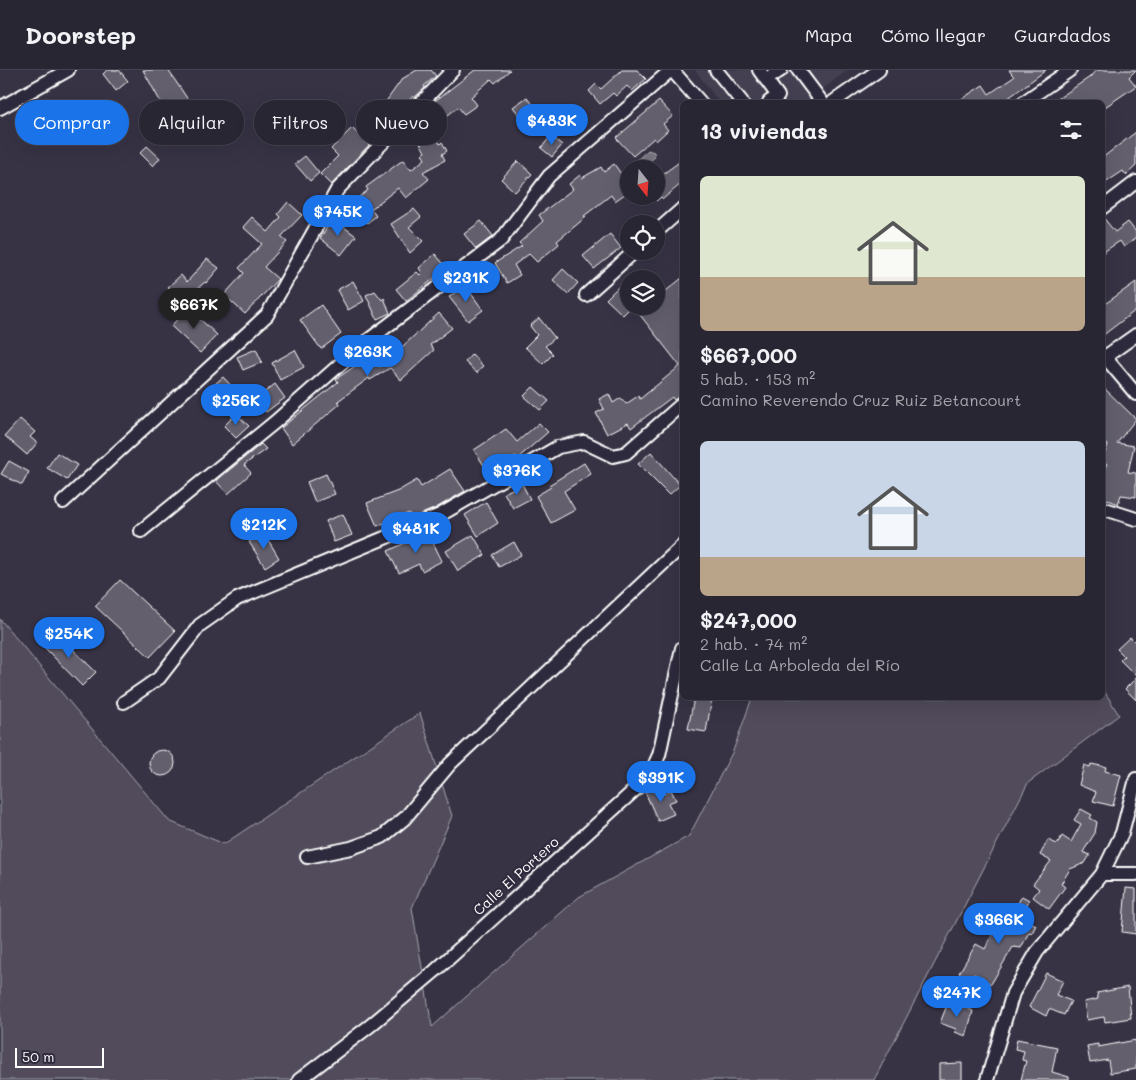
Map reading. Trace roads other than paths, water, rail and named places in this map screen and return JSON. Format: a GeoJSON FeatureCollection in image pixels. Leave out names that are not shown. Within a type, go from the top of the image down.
{"type":"FeatureCollection","features":[{"type":"Feature","properties":{"kind":"street"},"geometry":{"type":"LineString","coordinates":[[0,108],[68,70]]}},
{"type":"Feature","properties":{"kind":"street"},"geometry":{"type":"LineString","coordinates":[[63,502],[267,315],[337,190],[453,70]]}},
{"type":"Feature","properties":{"kind":"street"},"geometry":{"type":"LineString","coordinates":[[141,531],[268,428],[362,345],[501,240],[549,176],[671,70],[698,100]]}},
{"type":"Feature","properties":{"kind":"street"},"geometry":{"type":"LineString","coordinates":[[716,70],[740,100]]}},
{"type":"Feature","properties":{"kind":"street"},"geometry":{"type":"LineString","coordinates":[[772,100],[778,96],[762,75],[781,70]]}},
{"type":"Feature","properties":{"kind":"street"},"geometry":{"type":"LineString","coordinates":[[798,70],[820,100]]}},
{"type":"Feature","properties":{"kind":"street"},"geometry":{"type":"LineString","coordinates":[[836,100],[879,70]]}},
{"type":"Feature","properties":{"kind":"street"},"geometry":{"type":"LineString","coordinates":[[1027,100],[1070,70]]}},
{"type":"Feature","properties":{"kind":"street"},"geometry":{"type":"LineString","coordinates":[[1105,206],[1136,182]]}},
{"type":"Feature","properties":{"kind":"street"},"geometry":{"type":"LineString","coordinates":[[665,224],[680,211]]}},
{"type":"Feature","properties":{"kind":"street"},"geometry":{"type":"LineString","coordinates":[[586,295],[625,260]]}},
{"type":"Feature","properties":{"kind":"street"},"geometry":{"type":"LineString","coordinates":[[1105,357],[1136,335]]}},
{"type":"Feature","properties":{"kind":"street"},"geometry":{"type":"LineString","coordinates":[[1105,359],[1136,394]]}},
{"type":"Feature","properties":{"kind":"street"},"geometry":{"type":"LineString","coordinates":[[124,702],[159,678],[200,625],[237,599],[440,515],[558,447],[584,442],[613,456],[626,453],[680,406]]}},
{"type":"Feature","properties":{"kind":"street"},"geometry":{"type":"LineString","coordinates":[[1105,509],[1136,519]]}},
{"type":"Feature","properties":{"kind":"street"},"geometry":{"type":"LineString","coordinates":[[307,857],[351,848],[382,837],[405,818],[450,764],[680,548]]}},
{"type":"Feature","properties":{"kind":"street","name":"Calle El Portero"},"geometry":{"type":"LineString","coordinates":[[299,1080],[371,1025],[435,971],[649,777],[659,756],[680,657]]}},
{"type":"Feature","properties":{"kind":"street"},"geometry":{"type":"LineString","coordinates":[[987,1080],[1013,993],[1037,952],[1102,874],[1122,832],[1136,779]]}},
{"type":"Feature","properties":{"kind":"street"},"geometry":{"type":"LineString","coordinates":[[1102,874],[1136,874]]}}]}
